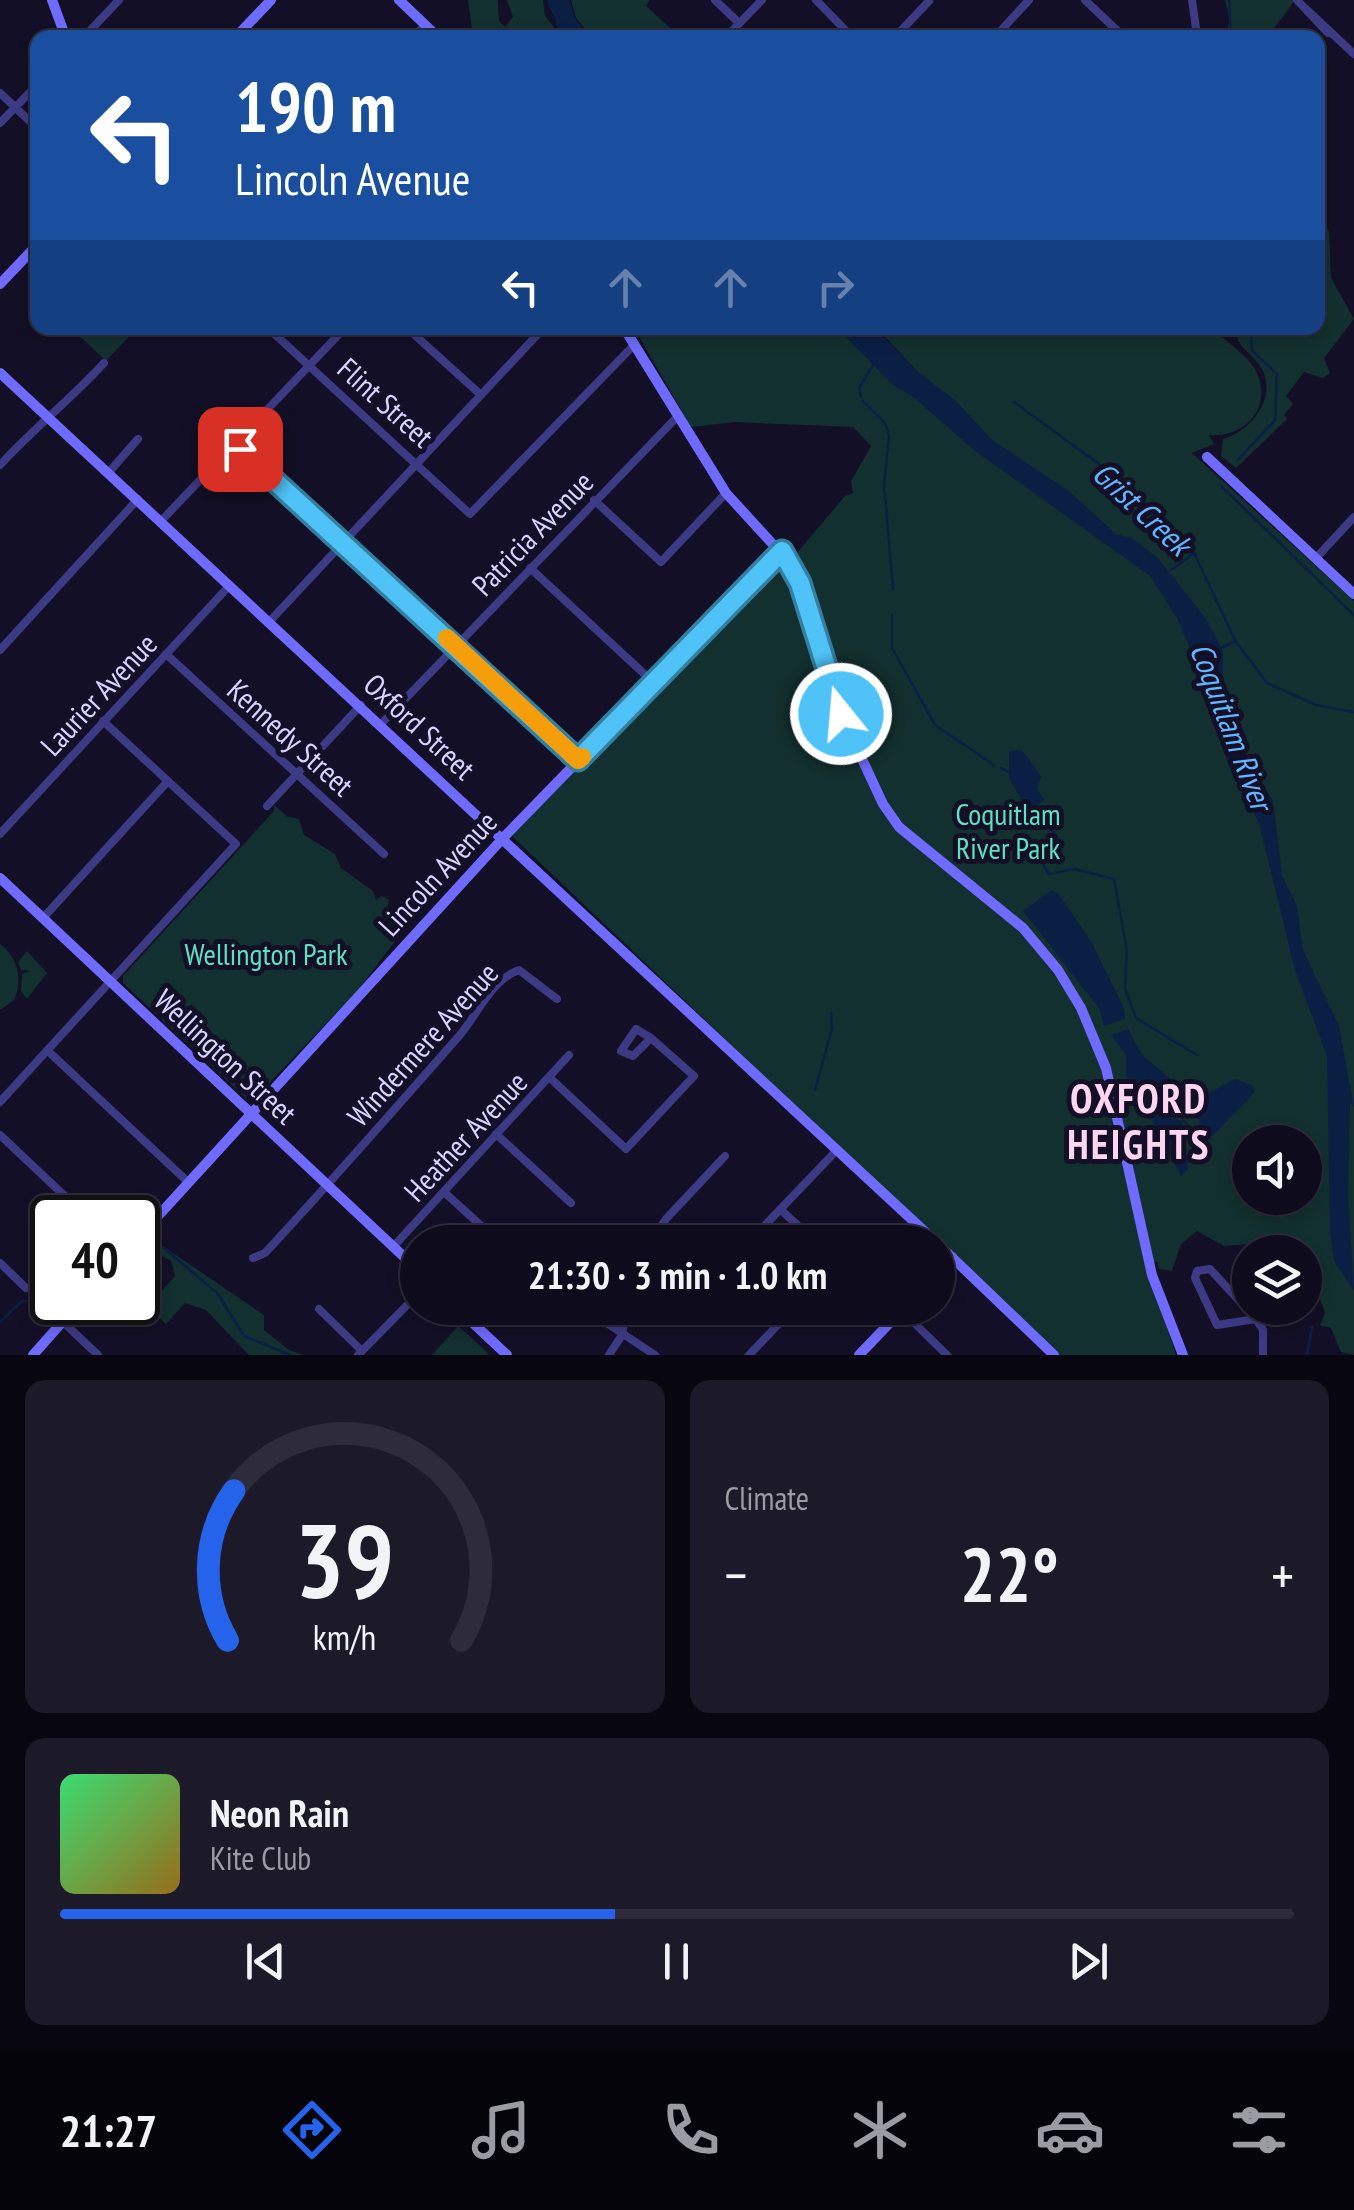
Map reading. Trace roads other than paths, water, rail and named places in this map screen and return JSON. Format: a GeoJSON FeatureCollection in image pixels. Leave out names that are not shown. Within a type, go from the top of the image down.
{"type":"FeatureCollection","features":[{"type":"Feature","properties":{"kind":"street"},"geometry":{"type":"LineString","coordinates":[[52,0],[63,30]]}},
{"type":"Feature","properties":{"kind":"street"},"geometry":{"type":"LineString","coordinates":[[91,30],[119,0]]}},
{"type":"Feature","properties":{"kind":"street"},"geometry":{"type":"LineString","coordinates":[[242,30],[271,0]]}},
{"type":"Feature","properties":{"kind":"street"},"geometry":{"type":"LineString","coordinates":[[399,0],[430,30]]}},
{"type":"Feature","properties":{"kind":"street"},"geometry":{"type":"LineString","coordinates":[[714,0],[739,23]]}},
{"type":"Feature","properties":{"kind":"street"},"geometry":{"type":"LineString","coordinates":[[733,30],[762,0]]}},
{"type":"Feature","properties":{"kind":"street"},"geometry":{"type":"LineString","coordinates":[[816,0],[846,30]]}},
{"type":"Feature","properties":{"kind":"street"},"geometry":{"type":"LineString","coordinates":[[910,0],[920,10]]}},
{"type":"Feature","properties":{"kind":"street"},"geometry":{"type":"LineString","coordinates":[[901,30],[930,0]]}},
{"type":"Feature","properties":{"kind":"street"},"geometry":{"type":"LineString","coordinates":[[1001,30],[1029,0]]}},
{"type":"Feature","properties":{"kind":"street"},"geometry":{"type":"LineString","coordinates":[[1086,0],[1117,30]]}},
{"type":"Feature","properties":{"kind":"street"},"geometry":{"type":"LineString","coordinates":[[1192,0],[1195,30]]}},
{"type":"Feature","properties":{"kind":"street"},"geometry":{"type":"LineString","coordinates":[[1301,3],[1354,54]]}},
{"type":"Feature","properties":{"kind":"street"},"geometry":{"type":"LineString","coordinates":[[421,30],[425,25]]}},
{"type":"Feature","properties":{"kind":"street"},"geometry":{"type":"LineString","coordinates":[[0,123],[30,92]]}},
{"type":"Feature","properties":{"kind":"street"},"geometry":{"type":"LineString","coordinates":[[0,93],[30,121]]}},
{"type":"Feature","properties":{"kind":"street"},"geometry":{"type":"LineString","coordinates":[[0,284],[30,252]]}},
{"type":"Feature","properties":{"kind":"street","name":"Flint Street"},"geometry":{"type":"LineString","coordinates":[[276,335],[470,514],[633,346]]}},
{"type":"Feature","properties":{"kind":"street"},"geometry":{"type":"LineString","coordinates":[[161,520],[338,335]]}},
{"type":"Feature","properties":{"kind":"street"},"geometry":{"type":"LineString","coordinates":[[415,335],[481,395]]}},
{"type":"Feature","properties":{"kind":"street"},"geometry":{"type":"LineString","coordinates":[[270,622],[537,335]]}},
{"type":"Feature","properties":{"kind":"street"},"geometry":{"type":"LineString","coordinates":[[628,335],[726,493],[782,551],[800,583],[841,714],[882,804],[899,827],[1022,928],[1058,970],[1081,1008],[1106,1068],[1152,1274],[1183,1355]]}},
{"type":"Feature","properties":{"kind":"street"},"geometry":{"type":"LineString","coordinates":[[0,465],[38,423],[49,418],[104,364]]}},
{"type":"Feature","properties":{"kind":"street","name":"Oxford Street"},"geometry":{"type":"LineString","coordinates":[[0,373],[918,1225]]}},
{"type":"Feature","properties":{"kind":"street","name":"Patricia Avenue"},"geometry":{"type":"LineString","coordinates":[[381,724],[676,418]]}},
{"type":"Feature","properties":{"kind":"street"},"geometry":{"type":"LineString","coordinates":[[108,472],[138,440]]}},
{"type":"Feature","properties":{"kind":"street"},"geometry":{"type":"LineString","coordinates":[[234,443],[578,760]]}},
{"type":"Feature","properties":{"kind":"street"},"geometry":{"type":"LineString","coordinates":[[1207,457],[1354,594]]}},
{"type":"Feature","properties":{"kind":"street"},"geometry":{"type":"LineString","coordinates":[[594,500],[661,562],[726,493]]}},
{"type":"Feature","properties":{"kind":"street"},"geometry":{"type":"LineString","coordinates":[[0,650],[138,499]]}},
{"type":"Feature","properties":{"kind":"street"},"geometry":{"type":"LineString","coordinates":[[1316,558],[1352,523]]}},
{"type":"Feature","properties":{"kind":"street","name":"Lincoln Avenue"},"geometry":{"type":"LineString","coordinates":[[160,1213],[504,837],[782,551]]}},
{"type":"Feature","properties":{"kind":"street"},"geometry":{"type":"LineString","coordinates":[[530,568],[654,683]]}},
{"type":"Feature","properties":{"kind":"street","name":"Laurier Avenue"},"geometry":{"type":"LineString","coordinates":[[0,834],[230,585]]}},
{"type":"Feature","properties":{"kind":"street","name":"Kennedy Street"},"geometry":{"type":"LineString","coordinates":[[166,654],[384,854]]}},
{"type":"Feature","properties":{"kind":"street"},"geometry":{"type":"LineString","coordinates":[[267,806],[361,705]]}},
{"type":"Feature","properties":{"kind":"street"},"geometry":{"type":"LineString","coordinates":[[0,1102],[236,844],[103,722]]}},
{"type":"Feature","properties":{"kind":"street"},"geometry":{"type":"LineString","coordinates":[[44,918],[168,781]]}},
{"type":"Feature","properties":{"kind":"street","name":"Wellington Street"},"geometry":{"type":"LineString","coordinates":[[0,878],[400,1253]]}},
{"type":"Feature","properties":{"kind":"street","name":"Windermere Avenue"},"geometry":{"type":"LineString","coordinates":[[327,1185],[463,1032],[508,974],[520,970],[531,975],[557,999]]}},
{"type":"Feature","properties":{"kind":"street"},"geometry":{"type":"LineString","coordinates":[[549,1078],[626,1150],[694,1076],[651,1038]]}},
{"type":"Feature","properties":{"kind":"street"},"geometry":{"type":"LineString","coordinates":[[48,1050],[188,1182]]}},
{"type":"Feature","properties":{"kind":"street","name":"Heather Avenue"},"geometry":{"type":"LineString","coordinates":[[393,1247],[570,1055]]}},
{"type":"Feature","properties":{"kind":"street"},"geometry":{"type":"LineString","coordinates":[[496,1134],[570,1204]]}},
{"type":"Feature","properties":{"kind":"street"},"geometry":{"type":"LineString","coordinates":[[0,1135],[64,1195]]}},
{"type":"Feature","properties":{"kind":"street"},"geometry":{"type":"LineString","coordinates":[[766,1225],[837,1150]]}},
{"type":"Feature","properties":{"kind":"street"},"geometry":{"type":"LineString","coordinates":[[663,1225],[725,1156]]}},
{"type":"Feature","properties":{"kind":"street"},"geometry":{"type":"LineString","coordinates":[[253,1258],[265,1253],[327,1185]]}},
{"type":"Feature","properties":{"kind":"street"},"geometry":{"type":"LineString","coordinates":[[444,1192],[480,1225]]}},
{"type":"Feature","properties":{"kind":"street"},"geometry":{"type":"LineString","coordinates":[[781,1210],[797,1225]]}},
{"type":"Feature","properties":{"kind":"street","name":"Oxford Street"},"geometry":{"type":"LineString","coordinates":[[955,1260],[1054,1355]]}},
{"type":"Feature","properties":{"kind":"street"},"geometry":{"type":"LineString","coordinates":[[0,1263],[26,1288]]}},
{"type":"Feature","properties":{"kind":"street"},"geometry":{"type":"LineString","coordinates":[[1202,1267],[1210,1269],[1256,1319],[1217,1325],[1196,1278],[1202,1267]]}},
{"type":"Feature","properties":{"kind":"street"},"geometry":{"type":"LineString","coordinates":[[319,1309],[360,1353],[400,1312]]}},
{"type":"Feature","properties":{"kind":"street"},"geometry":{"type":"LineString","coordinates":[[33,1355],[60,1325]]}},
{"type":"Feature","properties":{"kind":"street"},"geometry":{"type":"LineString","coordinates":[[66,1325],[98,1355]]}},
{"type":"Feature","properties":{"kind":"street"},"geometry":{"type":"LineString","coordinates":[[475,1325],[507,1355]]}},
{"type":"Feature","properties":{"kind":"street"},"geometry":{"type":"LineString","coordinates":[[609,1325],[656,1355]]}},
{"type":"Feature","properties":{"kind":"street"},"geometry":{"type":"LineString","coordinates":[[609,1355],[624,1325]]}},
{"type":"Feature","properties":{"kind":"street"},"geometry":{"type":"LineString","coordinates":[[748,1355],[777,1325]]}},
{"type":"Feature","properties":{"kind":"street"},"geometry":{"type":"LineString","coordinates":[[860,1355],[888,1325]]}},
{"type":"Feature","properties":{"kind":"street"},"geometry":{"type":"LineString","coordinates":[[918,1325],[947,1355]]}},
{"type":"Feature","properties":{"kind":"street"},"geometry":{"type":"LineString","coordinates":[[1260,1325],[1264,1330],[1263,1355]]}},
{"type":"Feature","properties":{"kind":"water"},"geometry":{"type":"Polygon","coordinates":[[[547,0],[570,0],[574,17],[584,30],[559,30],[547,0]]]}},
{"type":"Feature","properties":{"kind":"water","name":"Coquitlam River"},"geometry":{"type":"Polygon","coordinates":[[[844,335],[882,335],[917,371],[956,401],[991,439],[1069,491],[1116,534],[1133,539],[1158,558],[1207,620],[1223,652],[1223,681],[1253,775],[1273,800],[1282,875],[1297,906],[1303,950],[1339,1026],[1354,1107],[1350,1103],[1348,1195],[1354,1291],[1334,1261],[1330,1231],[1327,1056],[1295,970],[1259,823],[1229,767],[1211,708],[1214,699],[1201,684],[1203,680],[1178,620],[1150,576],[974,450],[912,396],[893,385],[844,335]]]}},
{"type":"Feature","properties":{"kind":"water"},"geometry":{"type":"Polygon","coordinates":[[[1022,750],[1041,776],[1037,789],[1044,800],[1028,811],[1009,778],[1009,751],[1022,750]]]}},
{"type":"Feature","properties":{"kind":"water"},"geometry":{"type":"Polygon","coordinates":[[[1051,890],[1058,893],[1092,943],[1124,1008],[1125,1019],[1104,1026],[1100,1010],[1023,911],[1051,890]]]}},
{"type":"Feature","properties":{"kind":"water"},"geometry":{"type":"Polygon","coordinates":[[[1128,1029],[1142,1055],[1186,1092],[1183,1120],[1157,1096],[1172,1118],[1182,1121],[1188,1169],[1181,1176],[1153,1122],[1135,1100],[1126,1074],[1126,1055],[1111,1035],[1128,1029]]]}},
{"type":"Feature","properties":{"kind":"water"},"geometry":{"type":"Polygon","coordinates":[[[1235,1079],[1253,1086],[1255,1092],[1210,1139],[1193,1112],[1194,1101],[1235,1079]]]}},
{"type":"Feature","properties":{"kind":"waterway"},"geometry":{"type":"LineString","coordinates":[[1229,0],[1231,30]]}},
{"type":"Feature","properties":{"kind":"waterway"},"geometry":{"type":"LineString","coordinates":[[1238,460],[1275,420],[1277,374],[1252,351],[1251,335]]}},
{"type":"Feature","properties":{"kind":"waterway"},"geometry":{"type":"LineString","coordinates":[[861,397],[859,388],[874,364]]}},
{"type":"Feature","properties":{"kind":"waterway"},"geometry":{"type":"LineString","coordinates":[[863,401],[885,423],[889,436],[884,484],[893,589]]}},
{"type":"Feature","properties":{"kind":"waterway","name":"Grist Creek"},"geometry":{"type":"LineString","coordinates":[[1014,402],[1114,475],[1194,553],[1236,642],[1267,683],[1316,705],[1354,712]]}},
{"type":"Feature","properties":{"kind":"waterway"},"geometry":{"type":"LineString","coordinates":[[1221,486],[1354,615]]}},
{"type":"Feature","properties":{"kind":"waterway"},"geometry":{"type":"LineString","coordinates":[[1171,570],[1193,554]]}},
{"type":"Feature","properties":{"kind":"waterway"},"geometry":{"type":"LineString","coordinates":[[892,615],[892,648],[935,725],[994,765]]}},
{"type":"Feature","properties":{"kind":"waterway","name":"Grist Creek"},"geometry":{"type":"LineString","coordinates":[[1219,649],[1234,642]]}},
{"type":"Feature","properties":{"kind":"waterway"},"geometry":{"type":"LineString","coordinates":[[1001,768],[1009,772]]}},
{"type":"Feature","properties":{"kind":"waterway"},"geometry":{"type":"LineString","coordinates":[[1035,805],[1062,845]]}},
{"type":"Feature","properties":{"kind":"waterway"},"geometry":{"type":"LineString","coordinates":[[1043,865],[1049,874],[1074,869],[1114,879],[1127,951],[1125,989],[1136,1018],[1197,1055]]}},
{"type":"Feature","properties":{"kind":"waterway"},"geometry":{"type":"LineString","coordinates":[[815,1090],[832,1029],[831,1013]]}},
{"type":"Feature","properties":{"kind":"waterway"},"geometry":{"type":"LineString","coordinates":[[1183,1120],[1197,1135],[1206,1133]]}},
{"type":"Feature","properties":{"kind":"waterway"},"geometry":{"type":"LineString","coordinates":[[160,1247],[218,1294],[244,1336],[290,1355]]}},
{"type":"Feature","properties":{"kind":"waterway"},"geometry":{"type":"LineString","coordinates":[[0,1322],[22,1301],[30,1301]]}},
{"type":"Feature","properties":{"kind":"waterway"},"geometry":{"type":"LineString","coordinates":[[1307,1355],[1312,1327]]}},
{"type":"Feature","properties":{"kind":"district","name":"OXFORD HEIGHTS"},"geometry":{"type":"Point","coordinates":[1139,1121]}},
{"type":"Feature","properties":{"kind":"park label","name":"Coquitlam River Park"},"geometry":{"type":"Point","coordinates":[1008,830]}},
{"type":"Feature","properties":{"kind":"park label","name":"Wellington Park"},"geometry":{"type":"Point","coordinates":[266,953]}}]}
